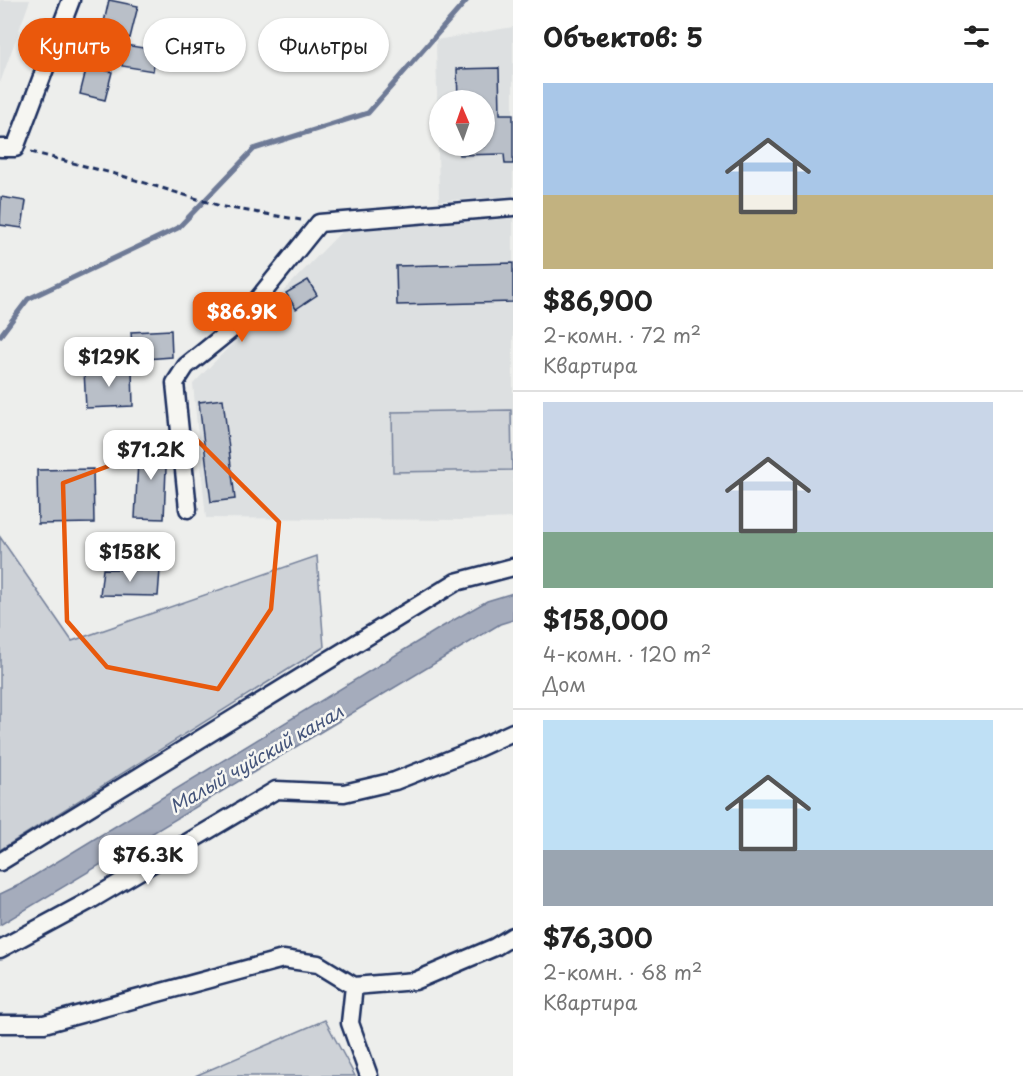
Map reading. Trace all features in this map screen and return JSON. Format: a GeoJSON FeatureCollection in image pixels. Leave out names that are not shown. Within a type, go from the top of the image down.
{"type":"FeatureCollection","features":[{"type":"Feature","properties":{"kind":"street"},"geometry":{"type":"LineString","coordinates":[[7,148],[71,0]]}},
{"type":"Feature","properties":{"kind":"street"},"geometry":{"type":"LineString","coordinates":[[188,508],[175,383],[186,366],[237,325],[319,223],[513,207]]}},
{"type":"Feature","properties":{"kind":"street"},"geometry":{"type":"LineString","coordinates":[[0,862],[456,582],[513,567]]}},
{"type":"Feature","properties":{"kind":"street"},"geometry":{"type":"LineString","coordinates":[[0,949],[89,901],[276,790],[344,793],[395,781],[513,732]]}},
{"type":"Feature","properties":{"kind":"street"},"geometry":{"type":"LineString","coordinates":[[0,1024],[44,1024],[283,959],[318,964],[354,986],[415,981],[513,936]]}},
{"type":"Feature","properties":{"kind":"street"},"geometry":{"type":"LineString","coordinates":[[354,986],[350,1023],[369,1076]]}},
{"type":"Feature","properties":{"kind":"path"},"geometry":{"type":"LineString","coordinates":[[7,148],[119,175],[224,207],[319,223]]}},
{"type":"Feature","properties":{"kind":"highlighted area"},"geometry":{"type":"Polygon","coordinates":[[[192,435],[279,522],[271,609],[218,689],[107,667],[67,621],[63,483],[192,435]]]}},
{"type":"Feature","properties":{"kind":"shaded area"},"geometry":{"type":"Polygon","coordinates":[[[0,0],[30,0],[23,18],[18,18],[18,33],[0,83],[0,0]]]}},
{"type":"Feature","properties":{"kind":"shaded area"},"geometry":{"type":"Polygon","coordinates":[[[513,27],[513,196],[439,201],[438,156],[495,156],[495,90],[437,90],[436,40],[513,27]]]}},
{"type":"Feature","properties":{"kind":"shaded area"},"geometry":{"type":"Polygon","coordinates":[[[513,218],[513,518],[463,520],[206,518],[193,384],[342,231],[513,218]]]}},
{"type":"Feature","properties":{"kind":"shaded area"},"geometry":{"type":"Polygon","coordinates":[[[511,410],[512,470],[393,472],[392,412],[511,410]]]}},
{"type":"Feature","properties":{"kind":"shaded area"},"geometry":{"type":"Polygon","coordinates":[[[0,537],[72,641],[317,556],[324,647],[0,850],[0,537]]]}},
{"type":"Feature","properties":{"kind":"shaded area"},"geometry":{"type":"Polygon","coordinates":[[[325,1020],[355,1076],[195,1076],[325,1020]]]}},
{"type":"Feature","properties":{"kind":"water","name":"Малый чуйский канал"},"geometry":{"type":"Polygon","coordinates":[[[513,593],[513,620],[500,624],[0,925],[0,894],[19,885],[440,628],[487,601],[513,593]]]}},
{"type":"Feature","properties":{"kind":"building"},"geometry":{"type":"Polygon","coordinates":[[[109,0],[138,6],[131,34],[131,18],[105,18],[109,0]]]}},
{"type":"Feature","properties":{"kind":"building"},"geometry":{"type":"Polygon","coordinates":[[[131,46],[143,48],[143,69],[131,67],[131,46]]]}},
{"type":"Feature","properties":{"kind":"building"},"geometry":{"type":"Polygon","coordinates":[[[499,68],[500,114],[513,114],[513,164],[505,164],[504,154],[495,154],[495,90],[458,90],[457,69],[499,68]]]}},
{"type":"Feature","properties":{"kind":"building"},"geometry":{"type":"Polygon","coordinates":[[[86,72],[112,72],[105,100],[80,94],[86,72]]]}},
{"type":"Feature","properties":{"kind":"building"},"geometry":{"type":"Polygon","coordinates":[[[1,197],[26,201],[22,228],[0,225],[1,197]]]}},
{"type":"Feature","properties":{"kind":"building"},"geometry":{"type":"Polygon","coordinates":[[[513,263],[513,302],[397,305],[396,266],[513,263]]]}},
{"type":"Feature","properties":{"kind":"building"},"geometry":{"type":"Polygon","coordinates":[[[308,280],[317,295],[296,309],[286,293],[308,280]]]}},
{"type":"Feature","properties":{"kind":"building"},"geometry":{"type":"Polygon","coordinates":[[[171,330],[172,357],[133,360],[131,332],[171,330]]]}},
{"type":"Feature","properties":{"kind":"building"},"geometry":{"type":"Polygon","coordinates":[[[132,369],[133,406],[86,408],[84,371],[132,369]]]}},
{"type":"Feature","properties":{"kind":"building"},"geometry":{"type":"Polygon","coordinates":[[[223,399],[235,499],[211,502],[199,402],[223,399]]]}},
{"type":"Feature","properties":{"kind":"building"},"geometry":{"type":"Polygon","coordinates":[[[139,442],[167,443],[164,519],[135,518],[139,442]]]}},
{"type":"Feature","properties":{"kind":"building"},"geometry":{"type":"Polygon","coordinates":[[[93,469],[94,523],[38,524],[37,470],[93,469]]]}},
{"type":"Feature","properties":{"kind":"building"},"geometry":{"type":"Polygon","coordinates":[[[103,569],[160,570],[158,596],[100,595],[103,569]]]}},
{"type":"Feature","properties":{"kind":"waterway"},"geometry":{"type":"LineString","coordinates":[[0,336],[28,299],[178,228],[254,149],[368,113],[467,0]]}}]}
